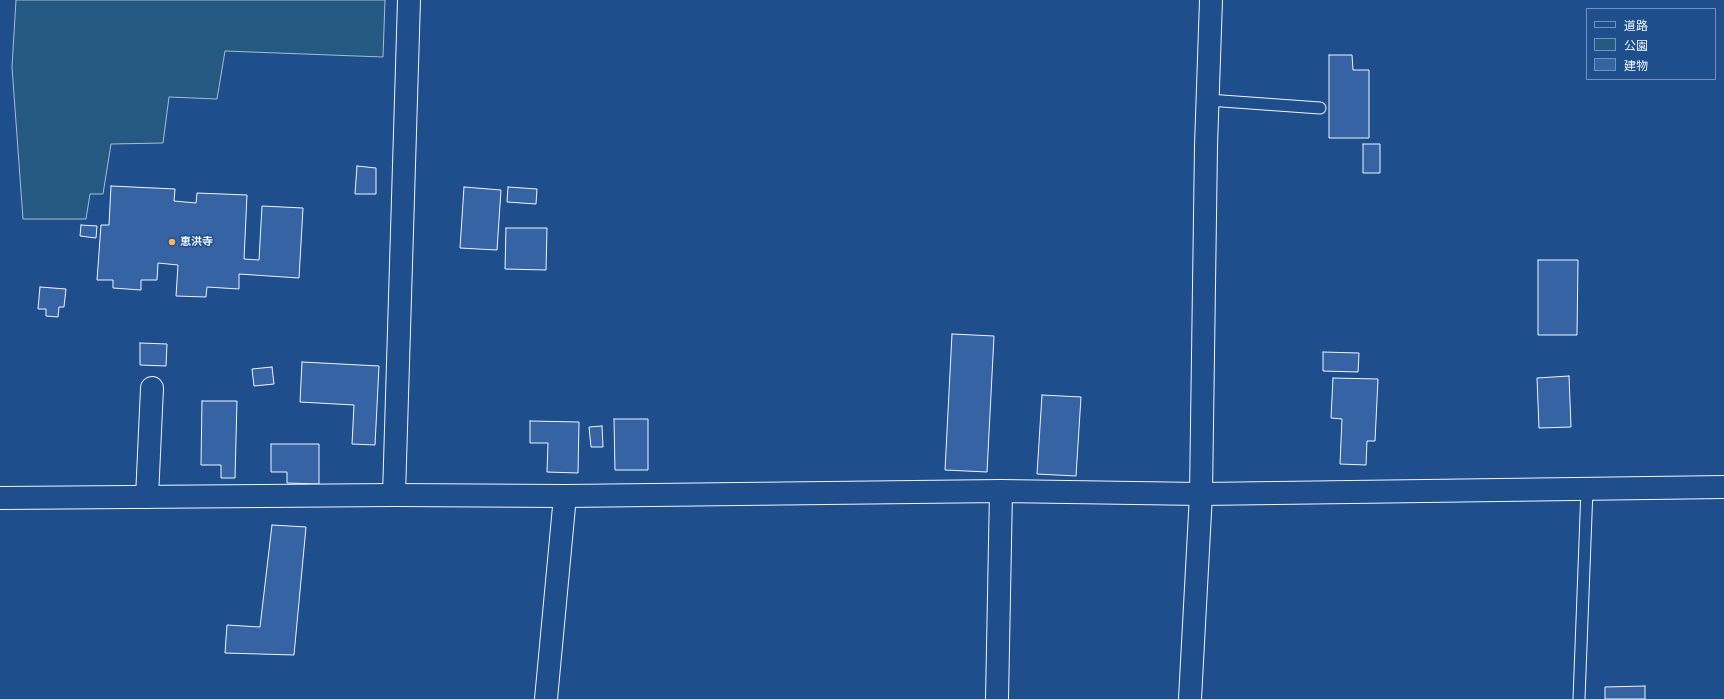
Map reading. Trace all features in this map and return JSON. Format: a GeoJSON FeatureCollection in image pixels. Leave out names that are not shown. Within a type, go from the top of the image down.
{"type":"FeatureCollection","features":[{"type":"Feature","properties":{"kind":"street"},"geometry":{"type":"LineString","coordinates":[[394,495],[409,0]]}},
{"type":"Feature","properties":{"kind":"street"},"geometry":{"type":"LineString","coordinates":[[1190,699],[1200,494],[1211,0]]}},
{"type":"Feature","properties":{"kind":"street"},"geometry":{"type":"LineString","coordinates":[[147,497],[152,388]]}},
{"type":"Feature","properties":{"kind":"street"},"geometry":{"type":"LineString","coordinates":[[0,498],[394,495],[565,496],[1001,491],[1200,494],[1724,487]]}},
{"type":"Feature","properties":{"kind":"street"},"geometry":{"type":"LineString","coordinates":[[997,699],[1001,491]]}},
{"type":"Feature","properties":{"kind":"street"},"geometry":{"type":"LineString","coordinates":[[546,699],[565,496]]}},
{"type":"Feature","properties":{"kind":"lane"},"geometry":{"type":"LineString","coordinates":[[1208,100],[1320,108]]}},
{"type":"Feature","properties":{"kind":"lane"},"geometry":{"type":"LineString","coordinates":[[1579,699],[1587,489]]}},
{"type":"Feature","properties":{"kind":"green space"},"geometry":{"type":"Polygon","coordinates":[[[16,0],[385,0],[383,57],[225,51],[217,99],[169,97],[163,143],[111,144],[103,194],[90,194],[86,219],[23,219],[12,67],[16,0]]]}},
{"type":"Feature","properties":{"kind":"building"},"geometry":{"type":"Polygon","coordinates":[[[1329,55],[1352,55],[1353,70],[1369,70],[1369,138],[1329,138],[1329,55]]]}},
{"type":"Feature","properties":{"kind":"building"},"geometry":{"type":"Polygon","coordinates":[[[1363,144],[1380,144],[1380,173],[1363,173],[1363,144]]]}},
{"type":"Feature","properties":{"kind":"building"},"geometry":{"type":"Polygon","coordinates":[[[357,166],[376,168],[376,194],[355,194],[357,166]]]}},
{"type":"Feature","properties":{"kind":"building","name":"恵洪寺"},"geometry":{"type":"Polygon","coordinates":[[[111,186],[175,189],[174,201],[196,203],[197,193],[247,195],[244,259],[259,260],[262,206],[303,208],[299,278],[239,274],[239,289],[207,287],[206,297],[176,296],[178,265],[158,263],[157,280],[141,280],[141,290],[113,288],[113,280],[97,280],[101,225],[109,225],[111,186]]]}},
{"type":"Feature","properties":{"kind":"building"},"geometry":{"type":"Polygon","coordinates":[[[464,187],[501,190],[497,250],[460,248],[464,187]]]}},
{"type":"Feature","properties":{"kind":"building"},"geometry":{"type":"Polygon","coordinates":[[[508,187],[537,189],[536,204],[507,202],[508,187]]]}},
{"type":"Feature","properties":{"kind":"building"},"geometry":{"type":"Polygon","coordinates":[[[81,225],[97,226],[96,238],[80,236],[81,225]]]}},
{"type":"Feature","properties":{"kind":"building"},"geometry":{"type":"Polygon","coordinates":[[[506,228],[547,228],[546,270],[505,269],[506,228]]]}},
{"type":"Feature","properties":{"kind":"building"},"geometry":{"type":"Polygon","coordinates":[[[1538,260],[1578,260],[1577,335],[1538,335],[1538,260]]]}},
{"type":"Feature","properties":{"kind":"building"},"geometry":{"type":"Polygon","coordinates":[[[40,287],[66,289],[64,307],[59,307],[58,317],[46,316],[46,309],[38,309],[40,287]]]}},
{"type":"Feature","properties":{"kind":"building"},"geometry":{"type":"Polygon","coordinates":[[[952,334],[994,336],[987,472],[945,470],[952,334]]]}},
{"type":"Feature","properties":{"kind":"building"},"geometry":{"type":"Polygon","coordinates":[[[140,343],[167,344],[166,366],[140,365],[140,343]]]}},
{"type":"Feature","properties":{"kind":"building"},"geometry":{"type":"Polygon","coordinates":[[[1323,352],[1359,353],[1358,372],[1323,371],[1323,352]]]}},
{"type":"Feature","properties":{"kind":"building"},"geometry":{"type":"Polygon","coordinates":[[[302,362],[379,366],[375,445],[352,444],[354,405],[300,402],[302,362]]]}},
{"type":"Feature","properties":{"kind":"building"},"geometry":{"type":"Polygon","coordinates":[[[272,367],[274,384],[254,386],[252,369],[272,367]]]}},
{"type":"Feature","properties":{"kind":"building"},"geometry":{"type":"Polygon","coordinates":[[[1569,376],[1571,427],[1539,428],[1537,378],[1569,376]]]}},
{"type":"Feature","properties":{"kind":"building"},"geometry":{"type":"Polygon","coordinates":[[[1333,378],[1378,379],[1375,441],[1367,441],[1366,465],[1340,464],[1342,419],[1331,418],[1333,378]]]}},
{"type":"Feature","properties":{"kind":"building"},"geometry":{"type":"Polygon","coordinates":[[[1042,395],[1081,397],[1076,476],[1037,474],[1042,395]]]}},
{"type":"Feature","properties":{"kind":"building"},"geometry":{"type":"Polygon","coordinates":[[[202,401],[237,401],[235,478],[221,478],[221,465],[201,465],[202,401]]]}},
{"type":"Feature","properties":{"kind":"building"},"geometry":{"type":"Polygon","coordinates":[[[614,419],[648,419],[648,470],[615,470],[614,419]]]}},
{"type":"Feature","properties":{"kind":"building"},"geometry":{"type":"Polygon","coordinates":[[[530,421],[579,422],[578,473],[547,472],[548,443],[530,443],[530,421]]]}},
{"type":"Feature","properties":{"kind":"building"},"geometry":{"type":"Polygon","coordinates":[[[602,426],[603,447],[591,447],[589,427],[602,426]]]}},
{"type":"Feature","properties":{"kind":"building"},"geometry":{"type":"Polygon","coordinates":[[[271,444],[319,444],[319,484],[287,483],[287,472],[271,472],[271,444]]]}},
{"type":"Feature","properties":{"kind":"building"},"geometry":{"type":"Polygon","coordinates":[[[272,525],[306,527],[294,655],[225,653],[227,625],[260,627],[272,525]]]}},
{"type":"Feature","properties":{"kind":"building"},"geometry":{"type":"Polygon","coordinates":[[[1645,686],[1645,699],[1605,699],[1605,687],[1645,686]]]}},
{"type":"Feature","properties":{"kind":"place","name":"恵洪寺"},"geometry":{"type":"Point","coordinates":[172,242]}}]}
